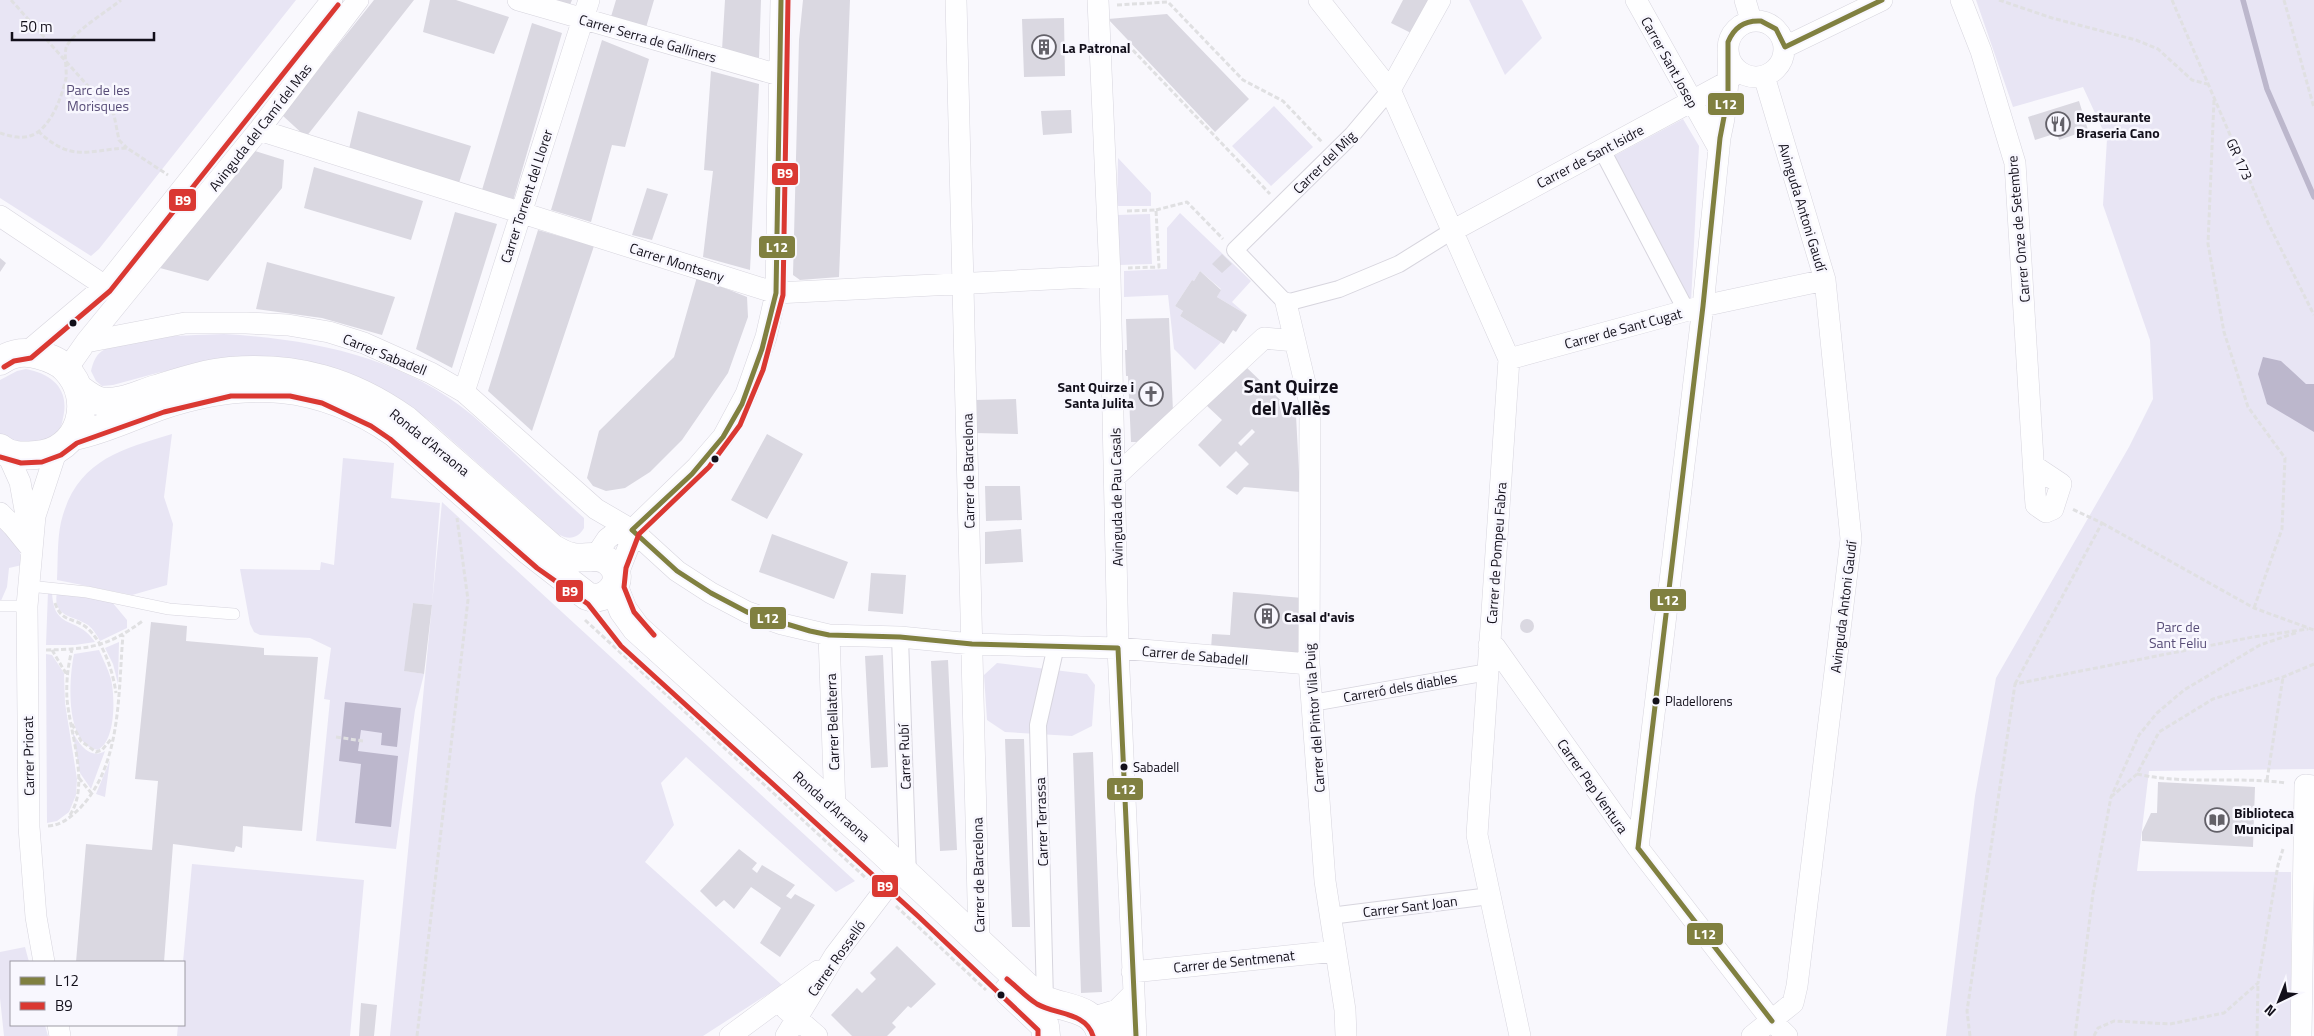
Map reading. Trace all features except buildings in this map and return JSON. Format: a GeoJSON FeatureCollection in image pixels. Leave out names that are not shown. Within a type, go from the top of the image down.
{"type":"FeatureCollection","features":[{"type":"Feature","properties":{"kind":"street","name":"Avinguda del Camí del Mas"},"geometry":{"type":"LineString","coordinates":[[27,352],[105,286],[183,185],[332,0]]}},
{"type":"Feature","properties":{"kind":"street","name":"Avinguda del Camí del Mas"},"geometry":{"type":"LineString","coordinates":[[72,379],[86,342],[259,130],[358,0]]}},
{"type":"Feature","properties":{"kind":"street","name":"Carrer Serra de Galliners"},"geometry":{"type":"LineString","coordinates":[[518,0],[586,10],[779,75]]}},
{"type":"Feature","properties":{"kind":"street"},"geometry":{"type":"LineString","coordinates":[[632,530],[630,542],[597,593],[575,579],[577,568],[592,557],[616,532],[632,530],[697,468],[723,437],[746,394],[766,337],[776,293],[781,0]]}},
{"type":"Feature","properties":{"kind":"street","name":"Carrer de Barcelona"},"geometry":{"type":"LineString","coordinates":[[956,0],[979,941]]}},
{"type":"Feature","properties":{"kind":"street","name":"Carrer de Pompeu Fabra"},"geometry":{"type":"LineString","coordinates":[[1319,0],[1390,90],[1509,359],[1477,835],[1520,1036]]}},
{"type":"Feature","properties":{"kind":"street","name":"Carrer del Mig"},"geometry":{"type":"LineString","coordinates":[[1235,250],[1333,153],[1390,90],[1440,0]]}},
{"type":"Feature","properties":{"kind":"street","name":"Carrer Sant Josep"},"geometry":{"type":"LineString","coordinates":[[1636,0],[1719,149]]}},
{"type":"Feature","properties":{"kind":"street"},"geometry":{"type":"LineString","coordinates":[[1745,0],[1751,20]]}},
{"type":"Feature","properties":{"kind":"street"},"geometry":{"type":"LineString","coordinates":[[1785,47],[1882,0]]}},
{"type":"Feature","properties":{"kind":"street","name":"Carrer Onze de Setembre"},"geometry":{"type":"LineString","coordinates":[[1961,0],[1981,51],[2015,163],[2036,505],[2046,512],[2052,509],[2056,501]]}},
{"type":"Feature","properties":{"kind":"street","name":"Avinguda de Pau Casals"},"geometry":{"type":"LineString","coordinates":[[1098,3],[1110,273],[1116,476],[1118,648],[1136,1036]]}},
{"type":"Feature","properties":{"kind":"street","name":"Carrer Torrent del Llorer"},"geometry":{"type":"LineString","coordinates":[[464,392],[586,10]]}},
{"type":"Feature","properties":{"kind":"street"},"geometry":{"type":"LineString","coordinates":[[1638,848],[1695,308],[1726,113],[1729,82],[1728,52],[1728,42],[1734,31],[1741,24],[1751,20],[1765,21],[1774,26],[1780,34],[1785,47],[1783,58],[1778,67],[1764,76],[1754,77],[1744,74],[1730,62],[1728,52]]}},
{"type":"Feature","properties":{"kind":"street","name":"Avinguda Antoni Gaudí"},"geometry":{"type":"LineString","coordinates":[[1752,1036],[1780,1029],[1793,1003],[1797,986],[1851,539],[1825,280],[1764,76]]}},
{"type":"Feature","properties":{"kind":"street","name":"Carrer de Sant Isidre"},"geometry":{"type":"LineString","coordinates":[[1452,231],[1729,82]]}},
{"type":"Feature","properties":{"kind":"street","name":"Carrer Montseny"},"geometry":{"type":"LineString","coordinates":[[259,130],[776,293],[963,284],[1110,273]]}},
{"type":"Feature","properties":{"kind":"street"},"geometry":{"type":"LineString","coordinates":[[1602,150],[1695,308]]}},
{"type":"Feature","properties":{"kind":"street"},"geometry":{"type":"LineString","coordinates":[[0,216],[105,286]]}},
{"type":"Feature","properties":{"kind":"street"},"geometry":{"type":"LineString","coordinates":[[1235,250],[1286,303],[1339,289],[1399,264],[1452,231]]}},
{"type":"Feature","properties":{"kind":"street","name":"Carrer de Sant Cugat"},"geometry":{"type":"LineString","coordinates":[[1509,359],[1695,308],[1825,280]]}},
{"type":"Feature","properties":{"kind":"street","name":"Carrer del Pintor Vila Puig"},"geometry":{"type":"LineString","coordinates":[[1286,303],[1310,404],[1309,664],[1325,881],[1345,1010],[1346,1036]]}},
{"type":"Feature","properties":{"kind":"street","name":"Carrer Sabadell"},"geometry":{"type":"LineString","coordinates":[[86,342],[185,323],[288,325],[329,332],[364,343],[431,373],[464,392],[596,509],[632,530]]}},
{"type":"Feature","properties":{"kind":"street"},"geometry":{"type":"LineString","coordinates":[[1116,476],[1264,338],[1295,341]]}},
{"type":"Feature","properties":{"kind":"street"},"geometry":{"type":"LineString","coordinates":[[0,361],[11,354],[27,352]]}},
{"type":"Feature","properties":{"kind":"street","name":"Ronda d'Arraona"},"geometry":{"type":"LineString","coordinates":[[27,352],[55,360],[91,398],[103,402],[133,397],[188,380],[228,371],[293,372],[329,379],[384,404],[406,420],[552,548],[573,557],[592,557]]}},
{"type":"Feature","properties":{"kind":"street"},"geometry":{"type":"LineString","coordinates":[[66,443],[81,410],[72,379]]}},
{"type":"Feature","properties":{"kind":"street","name":"Ronda d'Arraona"},"geometry":{"type":"LineString","coordinates":[[3,452],[22,456],[40,455],[88,433],[162,405],[230,389],[291,390],[324,396],[375,419],[395,434],[535,556],[623,610],[636,628],[835,808],[894,884],[979,941],[1027,987],[1072,1023]]}},
{"type":"Feature","properties":{"kind":"street","name":"Carrer Priorat"},"geometry":{"type":"LineString","coordinates":[[44,961],[36,917],[29,827],[28,596],[35,516],[66,443]]}},
{"type":"Feature","properties":{"kind":"street","name":"Carrer Priorat"},"geometry":{"type":"LineString","coordinates":[[3,452],[20,482],[32,549]]}},
{"type":"Feature","properties":{"kind":"street"},"geometry":{"type":"LineString","coordinates":[[0,514],[32,549]]}},
{"type":"Feature","properties":{"kind":"street","name":"Carrer de Sabadell"},"geometry":{"type":"LineString","coordinates":[[632,530],[677,571],[711,593],[755,615],[782,624],[829,635],[972,644],[1118,648],[1309,664]]}},
{"type":"Feature","properties":{"kind":"street","name":"Ronda d'Arraona"},"geometry":{"type":"LineString","coordinates":[[597,593],[626,640],[894,884],[1072,1023]]}},
{"type":"Feature","properties":{"kind":"street","name":"Carrer Bellaterra"},"geometry":{"type":"LineString","coordinates":[[829,635],[835,808]]}},
{"type":"Feature","properties":{"kind":"street","name":"Carrer Rubí"},"geometry":{"type":"LineString","coordinates":[[894,884],[900,638]]}},
{"type":"Feature","properties":{"kind":"street","name":"Carrer Pep Ventura"},"geometry":{"type":"LineString","coordinates":[[1489,645],[1494,647],[1638,848],[1780,1029]]}},
{"type":"Feature","properties":{"kind":"street","name":"Carrer Terrassa"},"geometry":{"type":"LineString","coordinates":[[1056,646],[1038,725],[1072,1023]]}},
{"type":"Feature","properties":{"kind":"street","name":"Carreró dels diables"},"geometry":{"type":"LineString","coordinates":[[1312,703],[1488,672]]}},
{"type":"Feature","properties":{"kind":"street"},"geometry":{"type":"LineString","coordinates":[[2302,1036],[2309,786]]}},
{"type":"Feature","properties":{"kind":"street","name":"Carrer Rosselló"},"geometry":{"type":"LineString","coordinates":[[790,1029],[835,955],[894,884]]}},
{"type":"Feature","properties":{"kind":"street","name":"Carrer Sant Joan"},"geometry":{"type":"LineString","coordinates":[[1330,916],[1490,896]]}},
{"type":"Feature","properties":{"kind":"street","name":"Carrer de Sentmenat"},"geometry":{"type":"LineString","coordinates":[[1132,972],[1336,951]]}},
{"type":"Feature","properties":{"kind":"street"},"geometry":{"type":"LineString","coordinates":[[736,1032],[810,979],[835,955]]}},
{"type":"Feature","properties":{"kind":"street"},"geometry":{"type":"LineString","coordinates":[[1072,1023],[1117,1010],[1134,994]]}},
{"type":"Feature","properties":{"kind":"street"},"geometry":{"type":"LineString","coordinates":[[774,1004],[790,1029]]}},
{"type":"Feature","properties":{"kind":"street"},"geometry":{"type":"LineString","coordinates":[[736,1032],[767,1027],[790,1029],[817,1036]]}},
{"type":"Feature","properties":{"kind":"lane"},"geometry":{"type":"LineString","coordinates":[[0,606],[53,588],[87,592],[161,608],[234,614]]}},
{"type":"Feature","properties":{"kind":"path"},"geometry":{"type":"LineString","coordinates":[[11,0],[106,102],[114,115],[119,140],[127,148],[183,185]]}},
{"type":"Feature","properties":{"kind":"path"},"geometry":{"type":"LineString","coordinates":[[0,133],[13,137],[31,136],[44,127],[57,105],[66,79],[66,48],[74,37],[121,0]]}},
{"type":"Feature","properties":{"kind":"path"},"geometry":{"type":"LineString","coordinates":[[1998,0],[2052,18],[2136,40],[2158,49],[2192,80],[2208,84]]}},
{"type":"Feature","properties":{"kind":"path","name":"GR 173"},"geometry":{"type":"LineString","coordinates":[[2172,0],[2268,223],[2314,315]]}},
{"type":"Feature","properties":{"kind":"path"},"geometry":{"type":"LineString","coordinates":[[2284,0],[2314,108]]}},
{"type":"Feature","properties":{"kind":"path"},"geometry":{"type":"LineString","coordinates":[[1098,3],[1168,2],[1243,80],[1283,101],[1333,153]]}},
{"type":"Feature","properties":{"kind":"path"},"geometry":{"type":"LineString","coordinates":[[1100,47],[1128,45],[1280,206]]}},
{"type":"Feature","properties":{"kind":"path"},"geometry":{"type":"LineString","coordinates":[[2214,100],[2208,244],[2224,332],[2248,407],[2284,458],[2282,529],[2254,608]]}},
{"type":"Feature","properties":{"kind":"path"},"geometry":{"type":"LineString","coordinates":[[38,131],[59,147],[76,153],[97,153],[127,148]]}},
{"type":"Feature","properties":{"kind":"path"},"geometry":{"type":"LineString","coordinates":[[1108,211],[1156,210],[1187,202],[1235,250]]}},
{"type":"Feature","properties":{"kind":"path"},"geometry":{"type":"LineString","coordinates":[[1110,273],[1158,267],[1156,210]]}},
{"type":"Feature","properties":{"kind":"path"},"geometry":{"type":"LineString","coordinates":[[2056,501],[2102,523],[2254,608],[2314,630]]}},
{"type":"Feature","properties":{"kind":"path"},"geometry":{"type":"LineString","coordinates":[[417,1036],[468,600],[456,509]]}},
{"type":"Feature","properties":{"kind":"path"},"geometry":{"type":"LineString","coordinates":[[1970,1036],[1967,1011],[2015,684],[2102,523]]}},
{"type":"Feature","properties":{"kind":"path"},"geometry":{"type":"LineString","coordinates":[[53,588],[54,600],[59,612],[68,620],[85,626],[99,645],[111,670],[117,699]]}},
{"type":"Feature","properties":{"kind":"path"},"geometry":{"type":"LineString","coordinates":[[597,593],[894,884],[988,992]]}},
{"type":"Feature","properties":{"kind":"path"},"geometry":{"type":"LineString","coordinates":[[42,650],[72,649],[99,645],[123,635],[161,608]]}},
{"type":"Feature","properties":{"kind":"path"},"geometry":{"type":"LineString","coordinates":[[2015,684],[2253,637],[2308,629]]}},
{"type":"Feature","properties":{"kind":"path"},"geometry":{"type":"LineString","coordinates":[[2075,1036],[2093,893],[2111,797],[2139,735],[2158,712],[2184,690],[2260,645],[2308,629]]}},
{"type":"Feature","properties":{"kind":"path"},"geometry":{"type":"LineString","coordinates":[[43,826],[60,824],[67,820],[92,794],[104,768],[113,737],[123,635]]}},
{"type":"Feature","properties":{"kind":"path"},"geometry":{"type":"LineString","coordinates":[[67,820],[77,802],[78,777],[69,716],[67,676],[72,649]]}},
{"type":"Feature","properties":{"kind":"path"},"geometry":{"type":"LineString","coordinates":[[51,650],[67,676]]}},
{"type":"Feature","properties":{"kind":"path"},"geometry":{"type":"LineString","coordinates":[[2111,797],[2137,774],[2159,732],[2213,699],[2283,677],[2314,664]]}},
{"type":"Feature","properties":{"kind":"path"},"geometry":{"type":"LineString","coordinates":[[2267,780],[2283,677]]}},
{"type":"Feature","properties":{"kind":"path"},"geometry":{"type":"LineString","coordinates":[[69,716],[81,741],[91,750],[96,752],[102,750],[113,737]]}},
{"type":"Feature","properties":{"kind":"path"},"geometry":{"type":"LineString","coordinates":[[336,737],[363,741]]}},
{"type":"Feature","properties":{"kind":"path"},"geometry":{"type":"LineString","coordinates":[[2137,774],[2156,778],[2267,780],[2309,786]]}},
{"type":"Feature","properties":{"kind":"path"},"geometry":{"type":"LineString","coordinates":[[78,777],[92,794]]}},
{"type":"Feature","properties":{"kind":"path"},"geometry":{"type":"LineString","coordinates":[[2257,1036],[2258,983],[2278,865],[2284,847]]}},
{"type":"Feature","properties":{"kind":"path"},"geometry":{"type":"LineString","coordinates":[[2094,1036],[2098,1028],[2114,1021],[2170,1024],[2224,1013],[2258,983]]}},
{"type":"Feature","properties":{"kind":"green space","name":"Parc de les Morisques"},"geometry":{"type":"Polygon","coordinates":[[[0,0],[296,0],[99,249],[91,256],[0,198],[0,0]]]}},
{"type":"Feature","properties":{"kind":"green space"},"geometry":{"type":"Polygon","coordinates":[[[1469,0],[1522,0],[1542,38],[1505,75],[1469,0]]]}},
{"type":"Feature","properties":{"kind":"green space","name":"Parc de Sant Feliu"},"geometry":{"type":"Polygon","coordinates":[[[1976,0],[2314,0],[2314,769],[2149,771],[2137,871],[2291,872],[2291,1036],[1946,1036],[1975,796],[1996,678],[2129,447],[2153,399],[2150,340],[2103,205],[2107,139],[2083,87],[2013,107],[1976,0]]]}},
{"type":"Feature","properties":{"kind":"green space"},"geometry":{"type":"Polygon","coordinates":[[[1274,106],[1313,147],[1271,186],[1232,146],[1274,106]]]}},
{"type":"Feature","properties":{"kind":"green space"},"geometry":{"type":"Polygon","coordinates":[[[1683,119],[1699,146],[1691,302],[1682,292],[1614,156],[1683,119]]]}},
{"type":"Feature","properties":{"kind":"green space"},"geometry":{"type":"Polygon","coordinates":[[[1118,158],[1151,193],[1151,206],[1117,206],[1118,158]]]}},
{"type":"Feature","properties":{"kind":"green space"},"geometry":{"type":"Polygon","coordinates":[[[1180,213],[1251,281],[1232,302],[1247,315],[1217,297],[1221,289],[1200,271],[1175,306],[1183,311],[1180,316],[1221,342],[1195,370],[1174,349],[1168,295],[1124,297],[1124,271],[1167,269],[1167,228],[1180,213]]]}},
{"type":"Feature","properties":{"kind":"green space"},"geometry":{"type":"Polygon","coordinates":[[[1150,214],[1152,264],[1119,265],[1117,215],[1150,214]]]}},
{"type":"Feature","properties":{"kind":"green space"},"geometry":{"type":"Polygon","coordinates":[[[224,334],[290,341],[355,355],[386,365],[445,395],[472,415],[584,518],[582,532],[569,538],[558,534],[430,421],[396,397],[353,375],[190,366],[102,386],[96,381],[91,371],[96,357],[102,351],[127,341],[161,337],[224,334]]]}},
{"type":"Feature","properties":{"kind":"green space"},"geometry":{"type":"Polygon","coordinates":[[[26,369],[51,379],[57,384],[64,399],[61,425],[57,433],[30,447],[0,436],[0,380],[17,371],[26,369]]]}},
{"type":"Feature","properties":{"kind":"green space"},"geometry":{"type":"Polygon","coordinates":[[[172,434],[164,497],[173,524],[167,585],[132,595],[57,580],[61,522],[68,501],[77,485],[102,461],[134,446],[172,434]]]}},
{"type":"Feature","properties":{"kind":"green space"},"geometry":{"type":"Polygon","coordinates":[[[343,458],[394,463],[391,498],[440,503],[432,605],[413,603],[405,671],[424,674],[415,710],[396,849],[316,841],[330,700],[324,699],[331,648],[310,638],[260,635],[254,632],[250,624],[240,569],[320,570],[321,562],[334,565],[343,458]]]}},
{"type":"Feature","properties":{"kind":"green space"},"geometry":{"type":"Polygon","coordinates":[[[442,502],[855,881],[836,892],[686,757],[661,783],[674,825],[645,862],[782,985],[703,1036],[390,1036],[442,502]]]}},
{"type":"Feature","properties":{"kind":"green space"},"geometry":{"type":"Polygon","coordinates":[[[0,521],[19,548],[22,565],[9,568],[7,587],[0,603],[0,521]]]}},
{"type":"Feature","properties":{"kind":"green space"},"geometry":{"type":"Polygon","coordinates":[[[48,591],[52,591],[53,604],[62,618],[81,628],[95,642],[75,645],[46,645],[48,591]]]}},
{"type":"Feature","properties":{"kind":"green space"},"geometry":{"type":"Polygon","coordinates":[[[57,592],[112,602],[127,620],[127,628],[100,641],[88,625],[61,611],[56,600],[57,592]]]}},
{"type":"Feature","properties":{"kind":"green space"},"geometry":{"type":"Polygon","coordinates":[[[119,642],[118,684],[113,664],[105,648],[119,642]]]}},
{"type":"Feature","properties":{"kind":"green space"},"geometry":{"type":"Polygon","coordinates":[[[99,650],[111,679],[113,718],[108,737],[104,745],[98,750],[87,745],[79,736],[74,724],[70,694],[74,654],[99,650]]]}},
{"type":"Feature","properties":{"kind":"green space"},"geometry":{"type":"Polygon","coordinates":[[[46,654],[52,655],[64,673],[65,703],[77,779],[76,795],[69,812],[57,821],[47,823],[46,654]]]}},
{"type":"Feature","properties":{"kind":"green space"},"geometry":{"type":"Polygon","coordinates":[[[997,663],[1087,674],[1095,685],[1092,726],[1072,736],[1005,732],[987,720],[984,675],[997,663]]]}},
{"type":"Feature","properties":{"kind":"green space"},"geometry":{"type":"Polygon","coordinates":[[[72,731],[78,741],[90,752],[94,754],[105,751],[91,789],[80,773],[72,731]]]}},
{"type":"Feature","properties":{"kind":"green space"},"geometry":{"type":"Polygon","coordinates":[[[110,760],[105,797],[96,794],[110,760]]]}},
{"type":"Feature","properties":{"kind":"green space"},"geometry":{"type":"Polygon","coordinates":[[[192,864],[364,880],[350,1036],[177,1036],[178,1026],[185,1026],[185,961],[183,961],[192,864]]]}},
{"type":"Feature","properties":{"kind":"green space"},"geometry":{"type":"Polygon","coordinates":[[[25,947],[29,961],[10,961],[10,1026],[45,1026],[48,1036],[4,1036],[0,998],[0,952],[25,947]]]}},
{"type":"Feature","properties":{"kind":"shaded area"},"geometry":{"type":"Polygon","coordinates":[[[2263,357],[2281,361],[2306,384],[2314,384],[2314,432],[2267,404],[2258,374],[2263,357]]]}},
{"type":"Feature","properties":{"kind":"shaded area"},"geometry":{"type":"Polygon","coordinates":[[[345,702],[401,708],[397,747],[381,745],[382,733],[361,730],[358,751],[398,756],[391,827],[355,823],[361,764],[339,761],[345,702]]]}},
{"type":"Feature","properties":{"kind":"waterway"},"geometry":{"type":"LineString","coordinates":[[2243,0],[2267,89],[2314,197]]}},
{"type":"Feature","properties":{"kind":"transit line","name":"L12"},"geometry":{"type":"LineString","coordinates":[[781,0],[776,293],[762,349],[742,404],[723,437],[692,474],[632,530],[677,571],[711,593],[747,612],[810,631],[829,635],[900,637],[972,644],[1118,648],[1136,1036]]}},
{"type":"Feature","properties":{"kind":"transit line","name":"B9"},"geometry":{"type":"LineString","coordinates":[[654,635],[634,612],[624,587],[626,568],[639,534],[709,467],[740,425],[763,370],[783,295],[788,0]]}},
{"type":"Feature","properties":{"kind":"transit line","name":"L12"},"geometry":{"type":"LineString","coordinates":[[1638,848],[1703,306],[1720,138],[1728,96],[1728,42],[1737,28],[1745,23],[1761,21],[1776,29],[1785,47],[1882,0]]}},
{"type":"Feature","properties":{"kind":"transit line","name":"B9"},"geometry":{"type":"LineString","coordinates":[[4,367],[14,361],[31,358],[110,291],[338,5]]}},
{"type":"Feature","properties":{"kind":"transit line","name":"B9"},"geometry":{"type":"LineString","coordinates":[[0,457],[21,463],[42,462],[61,455],[77,443],[164,412],[231,396],[290,396],[322,403],[371,426],[390,439],[537,568],[588,604],[621,646],[919,917],[1038,1030],[1038,1036]]}},
{"type":"Feature","properties":{"kind":"transit line","name":"L12"},"geometry":{"type":"LineString","coordinates":[[1638,848],[1772,1021]]}},
{"type":"Feature","properties":{"kind":"transit line","name":"B9"},"geometry":{"type":"LineString","coordinates":[[1007,979],[1037,1004],[1070,1015],[1084,1022],[1093,1036]]}},
{"type":"Feature","properties":{"kind":"place","name":"La Patronal"},"geometry":{"type":"Point","coordinates":[1044,47]}},
{"type":"Feature","properties":{"kind":"place","name":"Restaurante Braseria Cano"},"geometry":{"type":"Point","coordinates":[2058,124]}},
{"type":"Feature","properties":{"kind":"place","name":"Sant Quirze i Santa Julita"},"geometry":{"type":"Point","coordinates":[1151,394]}},
{"type":"Feature","properties":{"kind":"place","name":"Casal d'avis"},"geometry":{"type":"Point","coordinates":[1267,616]}},
{"type":"Feature","properties":{"kind":"place","name":"Pladellorens"},"geometry":{"type":"Point","coordinates":[1656,701]}},
{"type":"Feature","properties":{"kind":"place","name":"Sabadell"},"geometry":{"type":"Point","coordinates":[1124,767]}},
{"type":"Feature","properties":{"kind":"place","name":"Biblioteca Municipal"},"geometry":{"type":"Point","coordinates":[2217,820]}},
{"type":"Feature","properties":{"kind":"district","name":"Sant Quirze del Vallès"},"geometry":{"type":"Point","coordinates":[1291,396]}}]}
